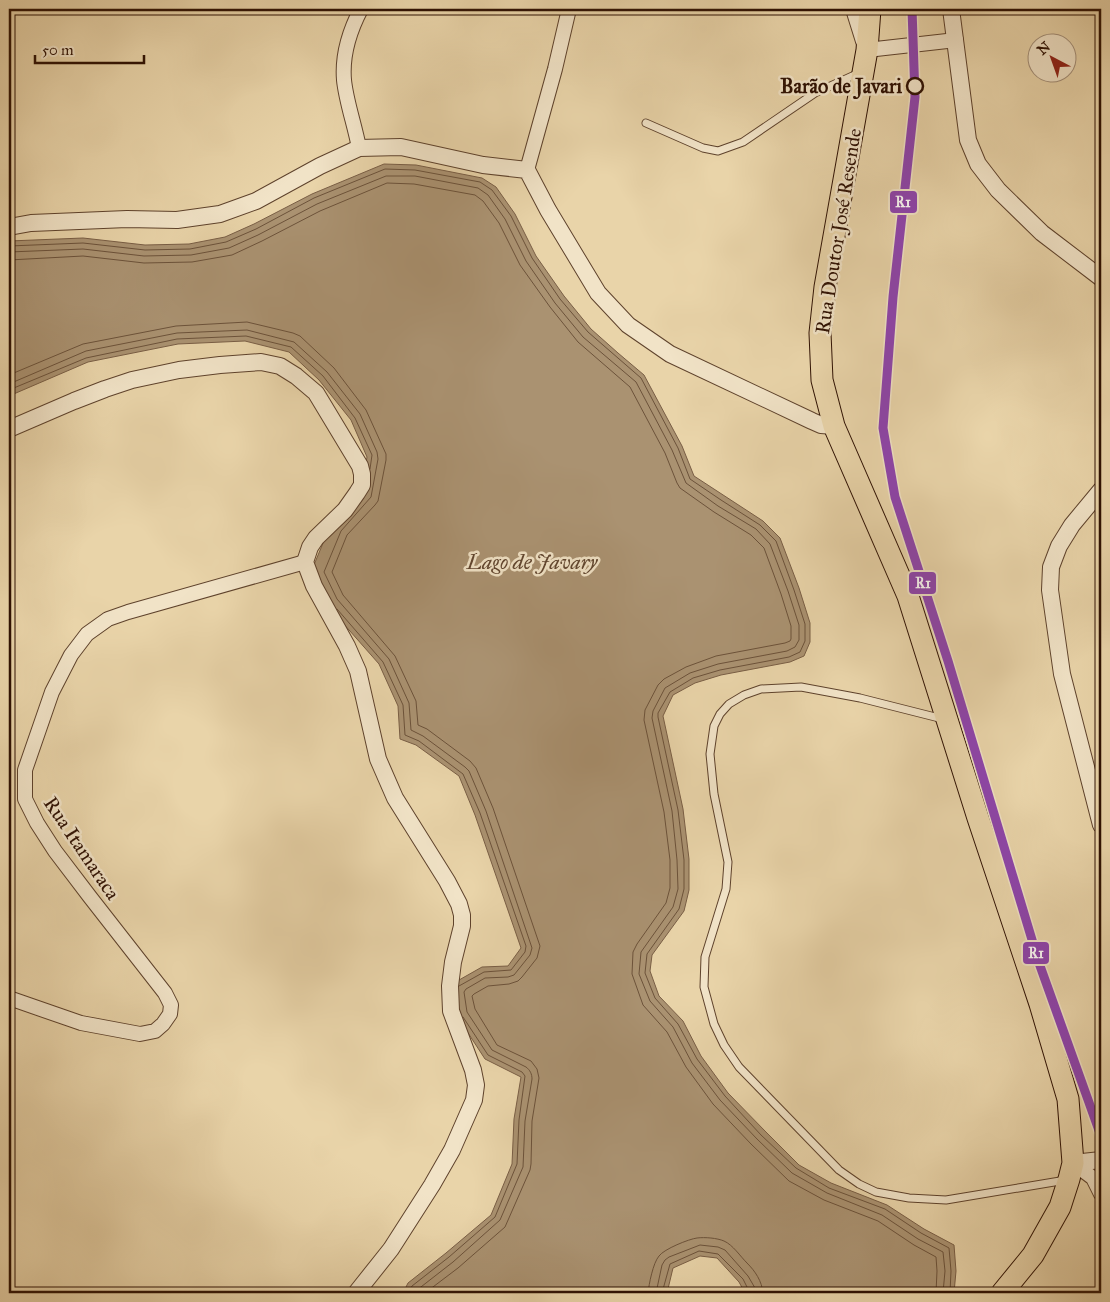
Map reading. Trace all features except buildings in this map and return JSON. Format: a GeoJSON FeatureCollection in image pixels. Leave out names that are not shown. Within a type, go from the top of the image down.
{"type":"FeatureCollection","features":[{"type":"Feature","properties":{"kind":"main road","name":"Rua Doutor José Resende"},"geometry":{"type":"LineString","coordinates":[[870,9],[867,50],[825,288],[820,333],[822,380],[834,426],[908,596],[1040,1004],[1068,1099],[1071,1171],[1060,1207],[1032,1255],[1002,1293]]}},
{"type":"Feature","properties":{"kind":"street"},"geometry":{"type":"LineString","coordinates":[[359,148],[344,81],[344,65],[346,49],[361,9]]}},
{"type":"Feature","properties":{"kind":"street"},"geometry":{"type":"LineString","coordinates":[[569,9],[555,69],[527,170],[548,210],[598,294],[628,325],[670,354],[821,425],[834,426]]}},
{"type":"Feature","properties":{"kind":"street"},"geometry":{"type":"LineString","coordinates":[[854,9],[867,50],[956,40]]}},
{"type":"Feature","properties":{"kind":"street"},"geometry":{"type":"LineString","coordinates":[[952,9],[968,140],[978,164],[998,190],[1042,233],[1101,278]]}},
{"type":"Feature","properties":{"kind":"street"},"geometry":{"type":"LineString","coordinates":[[9,227],[31,223],[127,219],[177,220],[220,214],[256,200],[320,166],[359,148],[401,147],[483,165],[527,170]]}},
{"type":"Feature","properties":{"kind":"street"},"geometry":{"type":"LineString","coordinates":[[9,429],[90,395],[132,380],[178,370],[261,362],[280,366],[296,376],[316,393],[360,466],[362,484],[353,500],[316,538],[310,547],[305,562],[314,586],[347,646],[358,671],[378,760],[395,798],[447,881],[459,904],[462,926],[453,962],[450,986],[451,1011],[473,1070],[476,1085],[474,1100],[452,1150],[432,1185],[391,1249],[356,1293]]}},
{"type":"Feature","properties":{"kind":"street"},"geometry":{"type":"LineString","coordinates":[[1101,490],[1072,525],[1059,546],[1051,567],[1050,590],[1062,674],[1101,825]]}},
{"type":"Feature","properties":{"kind":"street","name":"Rua Itamaraca"},"geometry":{"type":"LineString","coordinates":[[9,998],[81,1023],[140,1034],[155,1031],[170,1014],[171,1005],[165,994],[90,897],[37,823],[26,799],[25,770],[52,692],[71,655],[87,634],[108,619],[128,612],[305,562]]}},
{"type":"Feature","properties":{"kind":"street"},"geometry":{"type":"LineString","coordinates":[[1071,1171],[1101,1160]]}},
{"type":"Feature","properties":{"kind":"street"},"geometry":{"type":"LineString","coordinates":[[1071,1171],[1093,1178],[1101,1194]]}},
{"type":"Feature","properties":{"kind":"lane"},"geometry":{"type":"LineString","coordinates":[[646,123],[703,148],[718,151],[743,142],[815,93],[863,72]]}},
{"type":"Feature","properties":{"kind":"lane"},"geometry":{"type":"LineString","coordinates":[[947,720],[860,698],[801,687],[761,689],[744,695],[728,704],[720,714],[714,726],[710,754],[714,794],[728,862],[726,889],[705,957],[704,987],[714,1024],[724,1045],[739,1067],[839,1170],[859,1184],[876,1192],[909,1198],[946,1200],[1071,1171]]}},
{"type":"Feature","properties":{"kind":"water","name":"Lago de Javary"},"geometry":{"type":"Polygon","coordinates":[[[384,164],[416,165],[482,178],[496,187],[515,214],[536,256],[564,296],[591,329],[644,375],[682,446],[694,476],[763,521],[780,538],[810,623],[810,642],[804,656],[790,662],[721,675],[695,683],[673,695],[663,716],[683,809],[689,859],[689,890],[684,911],[652,955],[650,971],[659,996],[683,1021],[701,1056],[728,1093],[799,1165],[831,1183],[887,1205],[924,1229],[954,1245],[956,1271],[954,1293],[745,1293],[739,1282],[717,1258],[700,1256],[673,1268],[667,1293],[403,1293],[408,1283],[491,1215],[512,1164],[514,1119],[521,1077],[485,1059],[457,1016],[452,984],[482,967],[508,966],[521,948],[475,815],[459,776],[416,745],[400,739],[398,706],[379,664],[327,605],[311,572],[331,524],[361,493],[367,457],[351,420],[319,380],[289,352],[245,341],[178,344],[88,362],[9,396],[9,241],[83,238],[145,245],[189,244],[225,237],[312,194],[384,164]]]}},
{"type":"Feature","properties":{"kind":"transit line","name":"R1"},"geometry":{"type":"LineString","coordinates":[[912,9],[915,97],[893,297],[883,428],[895,497],[948,661],[1039,963],[1101,1136]]}},
{"type":"Feature","properties":{"kind":"place","name":"Barão de Javari"},"geometry":{"type":"Point","coordinates":[915,86]}}]}
